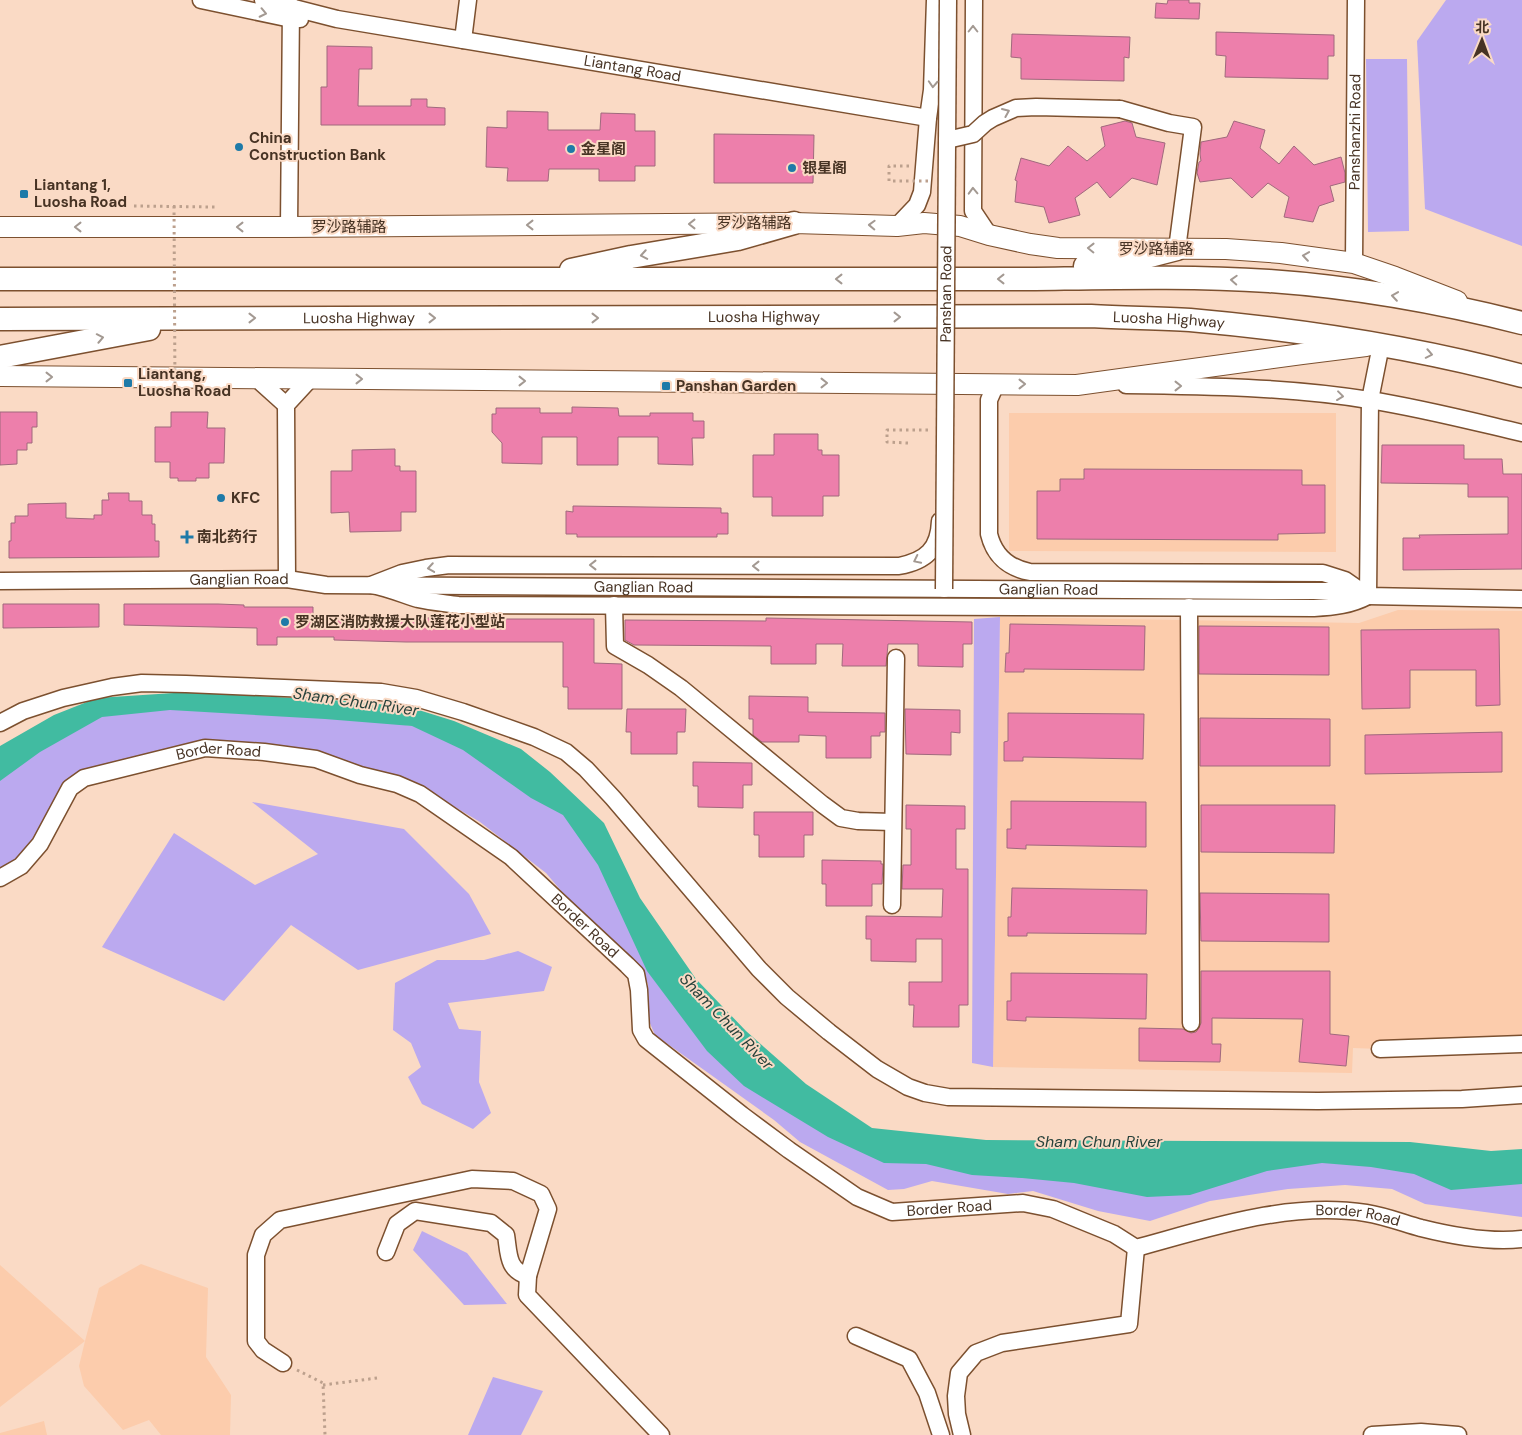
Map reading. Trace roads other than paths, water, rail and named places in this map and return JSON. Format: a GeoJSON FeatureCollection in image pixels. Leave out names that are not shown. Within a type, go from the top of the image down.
{"type":"FeatureCollection","features":[{"type":"Feature","properties":{"kind":"highway"},"geometry":{"type":"LineString","coordinates":[[536,279],[631,257],[738,239],[794,223]]}},
{"type":"Feature","properties":{"kind":"highway"},"geometry":{"type":"LineString","coordinates":[[1034,280],[1082,266],[1138,259],[1177,249]]}},
{"type":"Feature","properties":{"kind":"highway"},"geometry":{"type":"LineString","coordinates":[[0,279],[1034,280],[1141,277],[1206,278],[1338,288],[1405,297],[1522,324]]}},
{"type":"Feature","properties":{"kind":"highway","name":"Luosha Highway"},"geometry":{"type":"LineString","coordinates":[[0,319],[1091,316],[1189,320],[1291,332],[1381,345],[1480,365],[1522,376]]}},
{"type":"Feature","properties":{"kind":"highway"},"geometry":{"type":"LineString","coordinates":[[0,357],[203,319]]}},
{"type":"Feature","properties":{"kind":"main road","name":"罗沙路辅路"},"geometry":{"type":"LineString","coordinates":[[0,227],[794,223],[897,226],[924,223],[960,226],[1030,244],[1058,248],[1226,249],[1272,252],[1354,263],[1494,316]]}},
{"type":"Feature","properties":{"kind":"main road"},"geometry":{"type":"LineString","coordinates":[[0,376],[1076,385],[1381,345]]}},
{"type":"Feature","properties":{"kind":"street","name":"Liantang Road"},"geometry":{"type":"LineString","coordinates":[[202,0],[337,19],[928,118]]}},
{"type":"Feature","properties":{"kind":"street","name":"Liantang Road"},"geometry":{"type":"LineString","coordinates":[[263,0],[291,13]]}},
{"type":"Feature","properties":{"kind":"street"},"geometry":{"type":"LineString","coordinates":[[462,40],[468,0]]}},
{"type":"Feature","properties":{"kind":"street"},"geometry":{"type":"LineString","coordinates":[[897,226],[917,205],[922,192],[932,90],[935,0]]}},
{"type":"Feature","properties":{"kind":"street","name":"Panshan Road"},"geometry":{"type":"LineString","coordinates":[[944,589],[948,0]]}},
{"type":"Feature","properties":{"kind":"street"},"geometry":{"type":"LineString","coordinates":[[974,0],[973,211],[990,235]]}},
{"type":"Feature","properties":{"kind":"street","name":"Panshanzhi Road"},"geometry":{"type":"LineString","coordinates":[[1354,263],[1356,0]]}},
{"type":"Feature","properties":{"kind":"street"},"geometry":{"type":"LineString","coordinates":[[289,227],[291,13]]}},
{"type":"Feature","properties":{"kind":"street"},"geometry":{"type":"LineString","coordinates":[[947,140],[973,134],[993,118],[1016,108],[1120,109],[1169,123],[1192,127],[1177,249]]}},
{"type":"Feature","properties":{"kind":"street"},"geometry":{"type":"LineString","coordinates":[[1368,596],[1370,400],[1381,345]]}},
{"type":"Feature","properties":{"kind":"street"},"geometry":{"type":"LineString","coordinates":[[256,378],[286,405]]}},
{"type":"Feature","properties":{"kind":"street"},"geometry":{"type":"LineString","coordinates":[[287,579],[286,405],[310,379]]}},
{"type":"Feature","properties":{"kind":"street"},"geometry":{"type":"LineString","coordinates":[[371,585],[402,573],[449,565],[890,566],[915,562],[931,550],[939,534],[940,408],[937,393],[930,384]]}},
{"type":"Feature","properties":{"kind":"street"},"geometry":{"type":"LineString","coordinates":[[996,384],[989,400],[989,534],[996,552],[1010,565],[1030,572],[1323,573],[1345,580],[1368,596]]}},
{"type":"Feature","properties":{"kind":"street"},"geometry":{"type":"LineString","coordinates":[[1076,385],[1198,386],[1306,392],[1370,400],[1448,415],[1522,433]]}},
{"type":"Feature","properties":{"kind":"street","name":"Ganglian Road"},"geometry":{"type":"LineString","coordinates":[[0,581],[287,579],[326,585],[1334,591],[1368,596]]}},
{"type":"Feature","properties":{"kind":"street"},"geometry":{"type":"LineString","coordinates":[[371,585],[425,600],[458,604],[1332,607],[1359,601],[1368,596],[1522,599]]}},
{"type":"Feature","properties":{"kind":"street"},"geometry":{"type":"LineString","coordinates":[[614,605],[614,646],[648,665],[681,688],[822,804],[842,818],[858,821],[892,822]]}},
{"type":"Feature","properties":{"kind":"street"},"geometry":{"type":"LineString","coordinates":[[1189,607],[1191,1023]]}},
{"type":"Feature","properties":{"kind":"street"},"geometry":{"type":"LineString","coordinates":[[892,904],[896,658]]}},
{"type":"Feature","properties":{"kind":"street"},"geometry":{"type":"LineString","coordinates":[[0,723],[23,711],[63,698],[112,686],[142,683],[186,684],[381,692],[426,700],[534,737],[566,752],[586,769],[613,798],[758,970],[787,997],[877,1069],[908,1087],[925,1093],[948,1096],[1318,1101],[1462,1099],[1522,1095]]}},
{"type":"Feature","properties":{"kind":"street","name":"Border Road"},"geometry":{"type":"LineString","coordinates":[[0,878],[21,866],[40,844],[70,788],[84,778],[205,748],[264,752],[316,759],[360,776],[397,784],[420,794],[512,857],[636,974],[639,990],[640,1030],[646,1039],[781,1144],[857,1197],[892,1212],[1023,1203],[1053,1209],[1114,1234],[1136,1248],[1245,1219],[1280,1213],[1332,1210],[1368,1213],[1467,1237],[1506,1241],[1522,1239]]}},
{"type":"Feature","properties":{"kind":"street"},"geometry":{"type":"LineString","coordinates":[[1380,1049],[1522,1044]]}},
{"type":"Feature","properties":{"kind":"street"},"geometry":{"type":"LineString","coordinates":[[283,1363],[263,1350],[256,1341],[256,1255],[263,1234],[280,1220],[472,1180],[513,1181],[540,1194],[548,1209],[528,1276],[527,1295],[661,1435]]}},
{"type":"Feature","properties":{"kind":"street"},"geometry":{"type":"LineString","coordinates":[[386,1252],[397,1224],[415,1211],[491,1223],[506,1235],[511,1264],[519,1273],[528,1276]]}},
{"type":"Feature","properties":{"kind":"street"},"geometry":{"type":"LineString","coordinates":[[962,1435],[957,1414],[956,1396],[959,1373],[976,1353],[1002,1343],[1128,1324],[1136,1248]]}},
{"type":"Feature","properties":{"kind":"street"},"geometry":{"type":"LineString","coordinates":[[856,1336],[909,1360],[927,1393],[940,1435]]}},
{"type":"Feature","properties":{"kind":"street"},"geometry":{"type":"LineString","coordinates":[[1372,1435],[1420,1432],[1458,1435]]}},
{"type":"Feature","properties":{"kind":"water","name":"Sham Chun River"},"geometry":{"type":"Polygon","coordinates":[[[189,692],[347,701],[409,707],[454,721],[521,749],[550,772],[604,823],[640,898],[696,979],[746,1031],[806,1084],[872,1128],[986,1140],[1410,1142],[1491,1151],[1522,1149],[1522,1184],[1451,1190],[1414,1174],[1371,1167],[1322,1163],[1267,1171],[1190,1195],[1147,1197],[1074,1183],[972,1175],[926,1164],[884,1163],[828,1137],[744,1086],[707,1051],[647,971],[598,865],[563,815],[531,798],[463,750],[412,726],[170,710],[102,717],[40,752],[0,781],[0,746],[54,715],[97,698],[189,692]]]}},
{"type":"Feature","properties":{"kind":"place","name":"China Construction Bank"},"geometry":{"type":"Point","coordinates":[239,147]}},
{"type":"Feature","properties":{"kind":"place","name":"金星阁"},"geometry":{"type":"Point","coordinates":[571,149]}},
{"type":"Feature","properties":{"kind":"place","name":"银星阁"},"geometry":{"type":"Point","coordinates":[792,168]}},
{"type":"Feature","properties":{"kind":"place","name":"Liantang 1, Luosha Road"},"geometry":{"type":"Point","coordinates":[24,194]}},
{"type":"Feature","properties":{"kind":"place","name":"Liantang, Luosha Road"},"geometry":{"type":"Point","coordinates":[128,383]}},
{"type":"Feature","properties":{"kind":"place","name":"Panshan Garden"},"geometry":{"type":"Point","coordinates":[666,386]}},
{"type":"Feature","properties":{"kind":"place","name":"KFC"},"geometry":{"type":"Point","coordinates":[221,498]}},
{"type":"Feature","properties":{"kind":"place","name":"南北药行"},"geometry":{"type":"Point","coordinates":[187,537]}},
{"type":"Feature","properties":{"kind":"place","name":"罗湖区消防救援大队莲花小型站"},"geometry":{"type":"Point","coordinates":[285,622]}}]}
